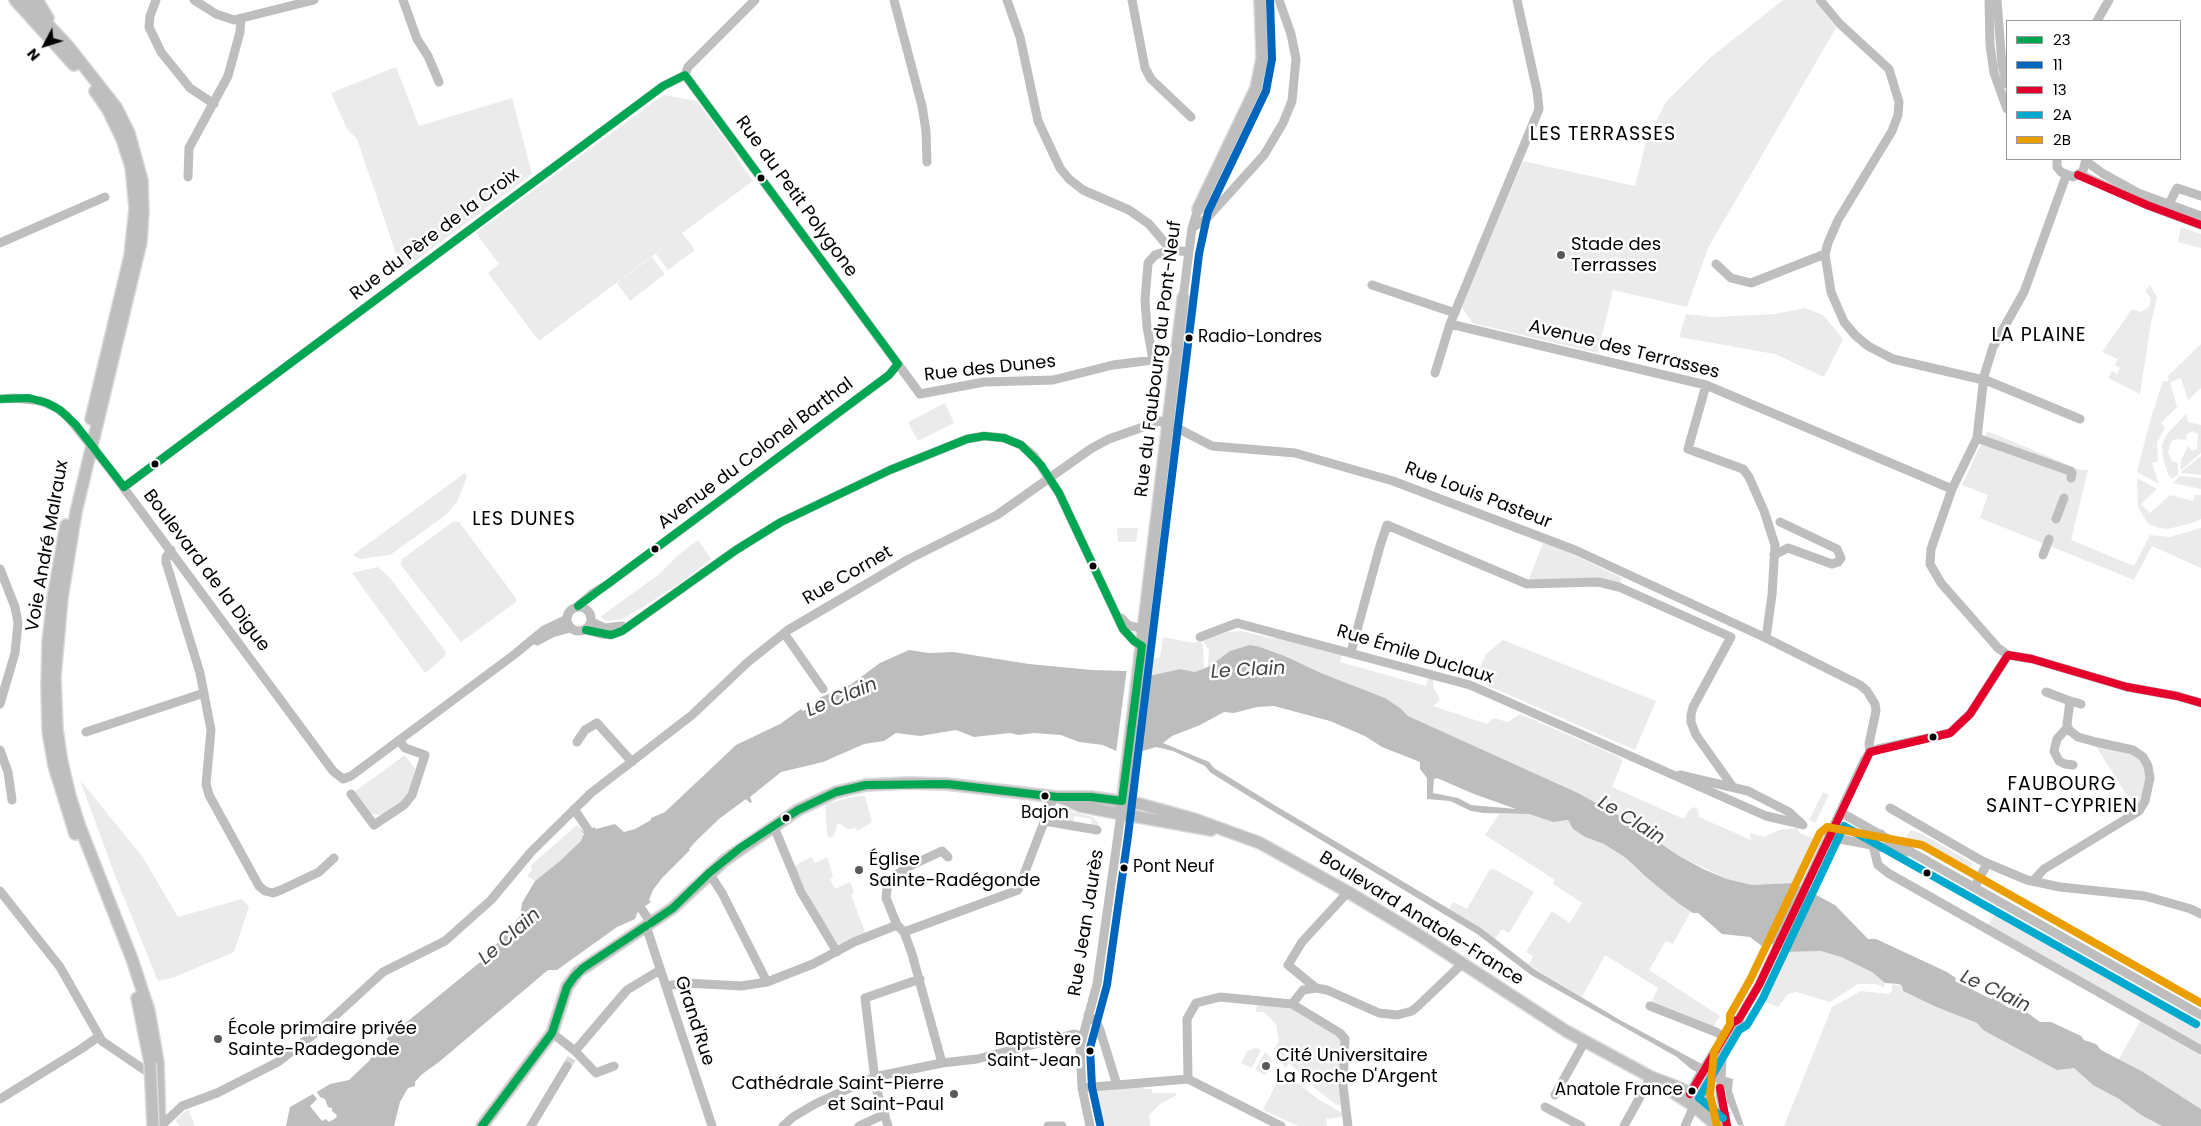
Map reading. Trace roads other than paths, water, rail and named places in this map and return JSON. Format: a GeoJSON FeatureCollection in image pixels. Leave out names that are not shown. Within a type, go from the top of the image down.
{"type":"FeatureCollection","features":[{"type":"Feature","properties":{"kind":"main road"},"geometry":{"type":"LineString","coordinates":[[5,0],[34,21]]}},
{"type":"Feature","properties":{"kind":"main road","name":"Voie André Malraux"},"geometry":{"type":"LineString","coordinates":[[15,0],[72,62],[108,110],[122,139],[134,189],[134,224],[130,256],[70,506],[60,557],[48,642],[48,732],[63,800],[149,1010],[158,1062],[161,1126]]}},
{"type":"Feature","properties":{"kind":"main road","name":"Voie André Malraux"},"geometry":{"type":"LineString","coordinates":[[25,0],[68,46],[116,107],[129,133],[142,180],[143,212],[141,242],[76,512],[62,598],[55,677],[57,729],[62,762],[78,820],[137,984],[150,1063],[154,1126]]}},
{"type":"Feature","properties":{"kind":"main road"},"geometry":{"type":"LineString","coordinates":[[37,0],[68,46]]}},
{"type":"Feature","properties":{"kind":"main road","name":"Rue du Faubourg du Pont-Neuf"},"geometry":{"type":"LineString","coordinates":[[1198,209],[1256,88],[1262,58],[1260,0]]}},
{"type":"Feature","properties":{"kind":"main road","name":"Rue du Faubourg du Pont-Neuf"},"geometry":{"type":"LineString","coordinates":[[1142,646],[1183,298]]}},
{"type":"Feature","properties":{"kind":"main road"},"geometry":{"type":"LineString","coordinates":[[1121,814],[1142,646]]}},
{"type":"Feature","properties":{"kind":"main road"},"geometry":{"type":"LineString","coordinates":[[482,1126],[552,1033],[567,987],[578,972],[673,908],[709,873],[740,848],[821,798],[836,792],[866,785],[906,783],[947,784],[1056,797]]}},
{"type":"Feature","properties":{"kind":"main road","name":"Boulevard Anatole-France"},"geometry":{"type":"LineString","coordinates":[[1056,797],[1091,797],[1122,801],[1185,816],[1276,850],[1348,892],[1585,1041],[1693,1100]]}},
{"type":"Feature","properties":{"kind":"main road","name":"Boulevard Anatole-France"},"geometry":{"type":"LineString","coordinates":[[1056,797],[1080,806],[1233,834]]}},
{"type":"Feature","properties":{"kind":"main road"},"geometry":{"type":"LineString","coordinates":[[1693,1100],[1717,1126]]}},
{"type":"Feature","properties":{"kind":"main road"},"geometry":{"type":"LineString","coordinates":[[1693,1100],[1710,1107],[1723,1126]]}},
{"type":"Feature","properties":{"kind":"street"},"geometry":{"type":"LineString","coordinates":[[156,0],[150,16],[149,27],[160,52],[190,88],[214,104]]}},
{"type":"Feature","properties":{"kind":"street"},"geometry":{"type":"LineString","coordinates":[[194,0],[226,18],[241,18],[314,0]]}},
{"type":"Feature","properties":{"kind":"street"},"geometry":{"type":"LineString","coordinates":[[403,0],[417,39],[428,56],[439,82]]}},
{"type":"Feature","properties":{"kind":"street","name":"Rue du Père de la Croix"},"geometry":{"type":"LineString","coordinates":[[124,487],[670,81],[685,75],[688,67],[755,0]]}},
{"type":"Feature","properties":{"kind":"street"},"geometry":{"type":"LineString","coordinates":[[894,0],[922,106],[926,130],[927,162]]}},
{"type":"Feature","properties":{"kind":"street"},"geometry":{"type":"LineString","coordinates":[[1007,0],[1020,37],[1038,120],[1060,168],[1069,179],[1083,190],[1129,210],[1149,224],[1171,250],[1189,252]]}},
{"type":"Feature","properties":{"kind":"street"},"geometry":{"type":"LineString","coordinates":[[1132,0],[1146,68],[1151,79],[1191,117]]}},
{"type":"Feature","properties":{"kind":"street"},"geometry":{"type":"LineString","coordinates":[[1192,228],[1207,218],[1264,155],[1283,122],[1292,101],[1296,59],[1291,34],[1278,0]]}},
{"type":"Feature","properties":{"kind":"street"},"geometry":{"type":"LineString","coordinates":[[1435,373],[1450,324],[1539,109],[1537,91],[1517,0]]}},
{"type":"Feature","properties":{"kind":"street"},"geometry":{"type":"LineString","coordinates":[[1989,0],[1990,45],[1994,73],[2006,106]]}},
{"type":"Feature","properties":{"kind":"street"},"geometry":{"type":"LineString","coordinates":[[1997,0],[2002,65],[2006,80]]}},
{"type":"Feature","properties":{"kind":"street"},"geometry":{"type":"LineString","coordinates":[[2098,20],[2109,0]]}},
{"type":"Feature","properties":{"kind":"street"},"geometry":{"type":"LineString","coordinates":[[1824,2],[1839,23],[1889,69],[1899,102],[1898,115],[1892,131],[1838,220],[1825,254],[1831,292],[1836,308],[1844,322],[1868,346],[1893,359],[1984,380],[2080,419]]}},
{"type":"Feature","properties":{"kind":"street"},"geometry":{"type":"LineString","coordinates":[[188,176],[189,148],[228,76],[240,32],[241,18]]}},
{"type":"Feature","properties":{"kind":"street","name":"Rue du Petit Polygone"},"geometry":{"type":"LineString","coordinates":[[685,75],[898,364]]}},
{"type":"Feature","properties":{"kind":"street"},"geometry":{"type":"LineString","coordinates":[[2056,160],[2058,169],[2066,176],[2084,176],[2168,208],[2201,216]]}},
{"type":"Feature","properties":{"kind":"street"},"geometry":{"type":"LineString","coordinates":[[2078,175],[2084,169],[2086,160],[2102,173],[2201,225]]}},
{"type":"Feature","properties":{"kind":"street"},"geometry":{"type":"LineString","coordinates":[[2066,176],[2024,292],[1993,347],[1984,380],[1977,438],[1952,489],[1931,549],[1931,568],[1946,590],[1998,648],[2008,655],[2032,659],[2127,687],[2177,696],[2201,703]]}},
{"type":"Feature","properties":{"kind":"street"},"geometry":{"type":"LineString","coordinates":[[2168,208],[2177,188],[2201,196]]}},
{"type":"Feature","properties":{"kind":"street"},"geometry":{"type":"LineString","coordinates":[[0,243],[105,197]]}},
{"type":"Feature","properties":{"kind":"street","name":"Rue du Faubourg du Pont-Neuf"},"geometry":{"type":"LineString","coordinates":[[1183,298],[1192,228],[1198,209]]}},
{"type":"Feature","properties":{"kind":"street","name":"Rue des Dunes"},"geometry":{"type":"LineString","coordinates":[[898,364],[916,391],[922,394],[984,382],[1053,380],[1113,365],[1153,360],[1147,327],[1145,300],[1148,263],[1155,255],[1171,250]]}},
{"type":"Feature","properties":{"kind":"street"},"geometry":{"type":"LineString","coordinates":[[1716,264],[1726,275],[1738,281],[1751,283],[1825,254]]}},
{"type":"Feature","properties":{"kind":"street"},"geometry":{"type":"LineString","coordinates":[[1372,285],[1455,313]]}},
{"type":"Feature","properties":{"kind":"street","name":"Avenue des Terrasses"},"geometry":{"type":"LineString","coordinates":[[1450,324],[1706,385],[1952,489]]}},
{"type":"Feature","properties":{"kind":"street","name":"Avenue du Colonel Barthal"},"geometry":{"type":"LineString","coordinates":[[578,606],[593,593],[608,584],[861,397],[889,375],[898,364]]}},
{"type":"Feature","properties":{"kind":"street"},"geometry":{"type":"LineString","coordinates":[[1706,385],[1688,449],[1743,469],[1749,477],[1764,511],[1775,545],[1772,595],[1766,638]]}},
{"type":"Feature","properties":{"kind":"street","name":"Boulevard de la Digue"},"geometry":{"type":"LineString","coordinates":[[0,399],[14,398],[41,401],[55,407],[67,416],[124,487],[333,770],[343,779],[348,778],[399,740]]}},
{"type":"Feature","properties":{"kind":"street","name":"Rue Cornet"},"geometry":{"type":"LineString","coordinates":[[161,1126],[182,1106],[217,1094],[278,1062],[323,1027],[384,972],[444,941],[480,911],[502,888],[531,852],[591,793],[692,715],[748,662],[784,633],[818,610],[908,559],[997,515],[1092,448],[1150,424],[1160,421],[1168,424]]}},
{"type":"Feature","properties":{"kind":"street","name":"Rue Louis Pasteur"},"geometry":{"type":"LineString","coordinates":[[1168,424],[1212,446],[1295,453],[1393,481],[1575,550],[1766,638],[1860,685],[1867,691],[1875,704],[1876,711],[1869,744],[1870,752]]}},
{"type":"Feature","properties":{"kind":"street"},"geometry":{"type":"LineString","coordinates":[[589,626],[601,634],[611,635],[632,624],[728,556],[781,522],[890,470],[967,439],[984,436],[1004,438],[1014,442],[1034,456],[1059,493],[1114,610],[1129,637],[1142,646]]}},
{"type":"Feature","properties":{"kind":"street"},"geometry":{"type":"LineString","coordinates":[[1977,438],[2070,471],[2072,474],[2071,478]]}},
{"type":"Feature","properties":{"kind":"street"},"geometry":{"type":"LineString","coordinates":[[2056,519],[2064,498]]}},
{"type":"Feature","properties":{"kind":"street"},"geometry":{"type":"LineString","coordinates":[[1774,555],[1788,548],[1832,564],[1838,562],[1841,558],[1837,549],[1780,522]]}},
{"type":"Feature","properties":{"kind":"street"},"geometry":{"type":"LineString","coordinates":[[1351,652],[1387,525],[1527,584],[1598,582],[1619,587],[1731,637],[1693,707],[1691,722],[1696,735],[1733,787]]}},
{"type":"Feature","properties":{"kind":"street"},"geometry":{"type":"LineString","coordinates":[[2043,555],[2049,539]]}},
{"type":"Feature","properties":{"kind":"street"},"geometry":{"type":"LineString","coordinates":[[171,550],[166,557],[166,562],[204,693],[211,730],[207,789],[259,886],[269,893],[277,892],[318,872],[334,858]]}},
{"type":"Feature","properties":{"kind":"street"},"geometry":{"type":"LineString","coordinates":[[0,569],[15,607],[18,623],[15,653],[0,704]]}},
{"type":"Feature","properties":{"kind":"street","name":"Avenue du Colonel Barthal"},"geometry":{"type":"LineString","coordinates":[[589,611],[595,597],[608,584]]}},
{"type":"Feature","properties":{"kind":"street"},"geometry":{"type":"LineString","coordinates":[[351,794],[374,824],[404,805],[412,794],[425,755],[405,748],[399,740],[515,654],[568,624],[571,609],[578,606],[589,611],[589,626]]}},
{"type":"Feature","properties":{"kind":"street"},"geometry":{"type":"LineString","coordinates":[[1114,610],[1128,625],[1143,629]]}},
{"type":"Feature","properties":{"kind":"street","name":"Rue Émile Duclaux"},"geometry":{"type":"LineString","coordinates":[[1200,637],[1237,623],[1470,685],[1766,816],[1803,825],[1789,812],[1748,791],[1670,773]]}},
{"type":"Feature","properties":{"kind":"street"},"geometry":{"type":"LineString","coordinates":[[568,624],[578,631],[589,626]]}},
{"type":"Feature","properties":{"kind":"street"},"geometry":{"type":"LineString","coordinates":[[784,633],[823,689]]}},
{"type":"Feature","properties":{"kind":"street"},"geometry":{"type":"LineString","coordinates":[[1693,1100],[1706,1086],[1727,1039],[1740,1026],[1736,1021],[1759,985],[1865,759],[1870,752],[1878,749],[1950,733],[1970,714],[2008,655]]}},
{"type":"Feature","properties":{"kind":"street"},"geometry":{"type":"LineString","coordinates":[[2046,692],[2081,704]]}},
{"type":"Feature","properties":{"kind":"street"},"geometry":{"type":"LineString","coordinates":[[86,732],[204,693]]}},
{"type":"Feature","properties":{"kind":"street"},"geometry":{"type":"LineString","coordinates":[[2070,701],[2067,728],[2056,739],[2054,751],[2059,761],[2073,765]]}},
{"type":"Feature","properties":{"kind":"street"},"geometry":{"type":"LineString","coordinates":[[577,742],[585,730],[597,723],[632,762]]}},
{"type":"Feature","properties":{"kind":"street"},"geometry":{"type":"LineString","coordinates":[[2033,881],[2044,869],[2139,810],[2144,804],[2148,787],[2148,766],[2138,753],[2133,750],[2078,736],[2067,728]]}},
{"type":"Feature","properties":{"kind":"street"},"geometry":{"type":"LineString","coordinates":[[0,750],[8,772],[12,800]]}},
{"type":"Feature","properties":{"kind":"street"},"geometry":{"type":"LineString","coordinates":[[666,986],[686,983],[740,986],[768,982],[837,952],[854,942],[1018,890],[1056,797]]}},
{"type":"Feature","properties":{"kind":"street"},"geometry":{"type":"LineString","coordinates":[[1890,808],[1987,864],[2033,881],[2060,887],[2145,896],[2191,909],[2201,914]]}},
{"type":"Feature","properties":{"kind":"street","name":"Grand'Rue"},"geometry":{"type":"LineString","coordinates":[[574,809],[643,910],[649,924],[660,970],[712,1126]]}},
{"type":"Feature","properties":{"kind":"street"},"geometry":{"type":"LineString","coordinates":[[1840,812],[2201,1014]]}},
{"type":"Feature","properties":{"kind":"street","name":"Rue Jean Jaurès"},"geometry":{"type":"LineString","coordinates":[[1090,1126],[1082,1088],[1080,1053],[1082,1036],[1097,984],[1121,814]]}},
{"type":"Feature","properties":{"kind":"street"},"geometry":{"type":"LineString","coordinates":[[1045,821],[1097,830]]}},
{"type":"Feature","properties":{"kind":"street"},"geometry":{"type":"LineString","coordinates":[[774,827],[801,892],[837,952]]}},
{"type":"Feature","properties":{"kind":"street"},"geometry":{"type":"LineString","coordinates":[[1881,834],[1874,839],[1873,846],[1878,865],[1888,873],[2201,1050]]}},
{"type":"Feature","properties":{"kind":"street"},"geometry":{"type":"LineString","coordinates":[[1829,837],[1918,854]]}},
{"type":"Feature","properties":{"kind":"street"},"geometry":{"type":"LineString","coordinates":[[942,1063],[920,979],[886,898],[888,881],[936,853],[942,851],[948,857]]}},
{"type":"Feature","properties":{"kind":"street"},"geometry":{"type":"LineString","coordinates":[[1975,886],[1987,864]]}},
{"type":"Feature","properties":{"kind":"street"},"geometry":{"type":"LineString","coordinates":[[709,873],[722,893],[768,982]]}},
{"type":"Feature","properties":{"kind":"street"},"geometry":{"type":"LineString","coordinates":[[0,891],[60,968],[98,1037],[158,1080],[154,1126]]}},
{"type":"Feature","properties":{"kind":"street"},"geometry":{"type":"LineString","coordinates":[[1316,988],[1288,965],[1302,942],[1348,892]]}},
{"type":"Feature","properties":{"kind":"street"},"geometry":{"type":"LineString","coordinates":[[1292,1004],[1303,990],[1316,988],[1327,990],[1379,1013],[1397,1015],[1418,1006],[1462,964]]}},
{"type":"Feature","properties":{"kind":"street"},"geometry":{"type":"LineString","coordinates":[[574,1053],[627,990],[660,970]]}},
{"type":"Feature","properties":{"kind":"street"},"geometry":{"type":"LineString","coordinates":[[888,1126],[874,1078],[865,998],[920,979]]}},
{"type":"Feature","properties":{"kind":"street"},"geometry":{"type":"LineString","coordinates":[[1188,1079],[1187,1019],[1196,1003],[1220,997],[1292,1004],[1340,1033],[1345,1039],[1343,1086],[1348,1126]]}},
{"type":"Feature","properties":{"kind":"street"},"geometry":{"type":"LineString","coordinates":[[1650,1006],[1727,1039]]}},
{"type":"Feature","properties":{"kind":"street"},"geometry":{"type":"LineString","coordinates":[[1088,1015],[1100,1030],[1117,1085]]}},
{"type":"Feature","properties":{"kind":"street"},"geometry":{"type":"LineString","coordinates":[[552,1033],[596,1073],[614,1066]]}},
{"type":"Feature","properties":{"kind":"street"},"geometry":{"type":"LineString","coordinates":[[783,1126],[793,1117],[815,1104],[874,1078],[942,1063],[977,1059],[1074,1034],[1082,1036]]}},
{"type":"Feature","properties":{"kind":"street"},"geometry":{"type":"LineString","coordinates":[[0,1099],[98,1037]]}},
{"type":"Feature","properties":{"kind":"street"},"geometry":{"type":"LineString","coordinates":[[1555,1095],[1585,1041]]}},
{"type":"Feature","properties":{"kind":"street"},"geometry":{"type":"LineString","coordinates":[[1685,1126],[1693,1100],[1696,1080],[1719,1054]]}},
{"type":"Feature","properties":{"kind":"street"},"geometry":{"type":"LineString","coordinates":[[1719,1054],[1723,1111],[1728,1126]]}},
{"type":"Feature","properties":{"kind":"street"},"geometry":{"type":"LineString","coordinates":[[531,1126],[567,1066]]}},
{"type":"Feature","properties":{"kind":"street"},"geometry":{"type":"LineString","coordinates":[[1624,1126],[1651,1077]]}},
{"type":"Feature","properties":{"kind":"street"},"geometry":{"type":"LineString","coordinates":[[1082,1088],[1188,1079],[1281,1126]]}},
{"type":"Feature","properties":{"kind":"street"},"geometry":{"type":"LineString","coordinates":[[1545,1107],[1581,1126]]}},
{"type":"Feature","properties":{"kind":"street"},"geometry":{"type":"LineString","coordinates":[[859,1126],[885,1114]]}},
{"type":"Feature","properties":{"kind":"street"},"geometry":{"type":"LineString","coordinates":[[1048,1126],[1062,1126]]}},
{"type":"Feature","properties":{"kind":"water","name":"Le Clain"},"geometry":{"type":"Polygon","coordinates":[[[1250,645],[1260,647],[1385,698],[1408,716],[1578,793],[1625,819],[1679,856],[1727,879],[1752,885],[1794,883],[1835,905],[1868,939],[1876,939],[1947,972],[1956,978],[1955,981],[1991,999],[1993,998],[2009,1008],[2017,1009],[2023,1006],[2026,1008],[2025,1011],[2040,1022],[2051,1022],[2081,1036],[2084,1040],[2096,1044],[2101,1050],[2143,1072],[2201,1109],[2201,1126],[2162,1126],[2093,1085],[2074,1068],[2057,1070],[1983,1030],[1977,1023],[1903,991],[1902,986],[1899,984],[1885,983],[1872,972],[1841,957],[1821,951],[1787,952],[1766,941],[1763,947],[1750,937],[1722,934],[1698,913],[1693,913],[1678,903],[1626,858],[1604,844],[1585,837],[1573,829],[1568,820],[1553,822],[1529,814],[1484,813],[1471,811],[1450,801],[1427,799],[1427,778],[1420,769],[1420,762],[1382,747],[1365,736],[1330,721],[1274,706],[1257,707],[1234,713],[1224,712],[1200,725],[1172,736],[1163,743],[1209,762],[1214,768],[1266,800],[1481,928],[1534,969],[1620,1020],[1733,1079],[1732,1091],[1744,1126],[1738,1125],[1727,1101],[1725,1087],[1691,1069],[1677,1057],[1531,975],[1477,934],[1211,773],[1205,766],[1173,751],[1156,747],[1139,752],[1116,751],[1103,745],[1079,742],[1061,735],[1034,733],[1018,735],[1010,733],[974,737],[956,730],[920,736],[896,733],[884,741],[864,744],[823,762],[781,772],[750,797],[752,802],[750,803],[746,799],[719,819],[697,840],[690,850],[662,878],[653,890],[649,900],[651,902],[638,911],[635,919],[617,927],[557,970],[548,970],[421,1075],[415,1082],[415,1086],[408,1088],[400,1102],[394,1126],[286,1126],[290,1107],[313,1094],[317,1099],[310,1106],[322,1121],[326,1119],[329,1122],[336,1118],[337,1115],[332,1111],[332,1108],[328,1107],[325,1099],[320,1097],[317,1092],[330,1084],[349,1080],[369,1061],[381,1043],[484,959],[520,916],[522,903],[535,881],[581,841],[584,834],[578,827],[585,833],[594,827],[596,829],[615,824],[624,832],[635,829],[651,820],[651,818],[665,812],[736,745],[780,724],[801,709],[803,711],[821,703],[819,698],[850,685],[880,663],[909,650],[929,653],[953,652],[1029,664],[1126,671],[1149,676],[1180,669],[1195,672],[1210,666],[1230,651],[1250,645]],[[1437,778],[1434,779],[1433,793],[1458,798],[1471,805],[1516,809],[1437,778]]]}},
{"type":"Feature","properties":{"kind":"tunnel"},"geometry":{"type":"LineString","coordinates":[[567,1066],[574,1054]]}},
{"type":"Feature","properties":{"kind":"place","name":"Stade des Terrasses"},"geometry":{"type":"Point","coordinates":[1561,255]}},
{"type":"Feature","properties":{"kind":"place","name":"Radio-Londres"},"geometry":{"type":"Point","coordinates":[1189,338]}},
{"type":"Feature","properties":{"kind":"place","name":"Bajon"},"geometry":{"type":"Point","coordinates":[1045,796]}},
{"type":"Feature","properties":{"kind":"place","name":"Pont Neuf"},"geometry":{"type":"Point","coordinates":[1124,868]}},
{"type":"Feature","properties":{"kind":"place","name":"Église Sainte-Radégonde"},"geometry":{"type":"Point","coordinates":[859,870]}},
{"type":"Feature","properties":{"kind":"place","name":"École primaire privée Sainte-Radegonde"},"geometry":{"type":"Point","coordinates":[218,1039]}},
{"type":"Feature","properties":{"kind":"place","name":"Baptistère Saint-Jean"},"geometry":{"type":"Point","coordinates":[1090,1051]}},
{"type":"Feature","properties":{"kind":"place","name":"Cité Universitaire La Roche D'Argent"},"geometry":{"type":"Point","coordinates":[1266,1066]}},
{"type":"Feature","properties":{"kind":"place","name":"Anatole France"},"geometry":{"type":"Point","coordinates":[1692,1091]}},
{"type":"Feature","properties":{"kind":"place","name":"Cathédrale Saint-Pierre et Saint-Paul"},"geometry":{"type":"Point","coordinates":[954,1094]}},
{"type":"Feature","properties":{"kind":"district","name":"LES TERRASSES"},"geometry":{"type":"Point","coordinates":[1603,135]}},
{"type":"Feature","properties":{"kind":"district","name":"LA PLAINE"},"geometry":{"type":"Point","coordinates":[2039,336]}},
{"type":"Feature","properties":{"kind":"district","name":"LES DUNES"},"geometry":{"type":"Point","coordinates":[524,520]}},
{"type":"Feature","properties":{"kind":"district","name":"FAUBOURG SAINT-CYPRIEN"},"geometry":{"type":"Point","coordinates":[2062,796]}}]}
